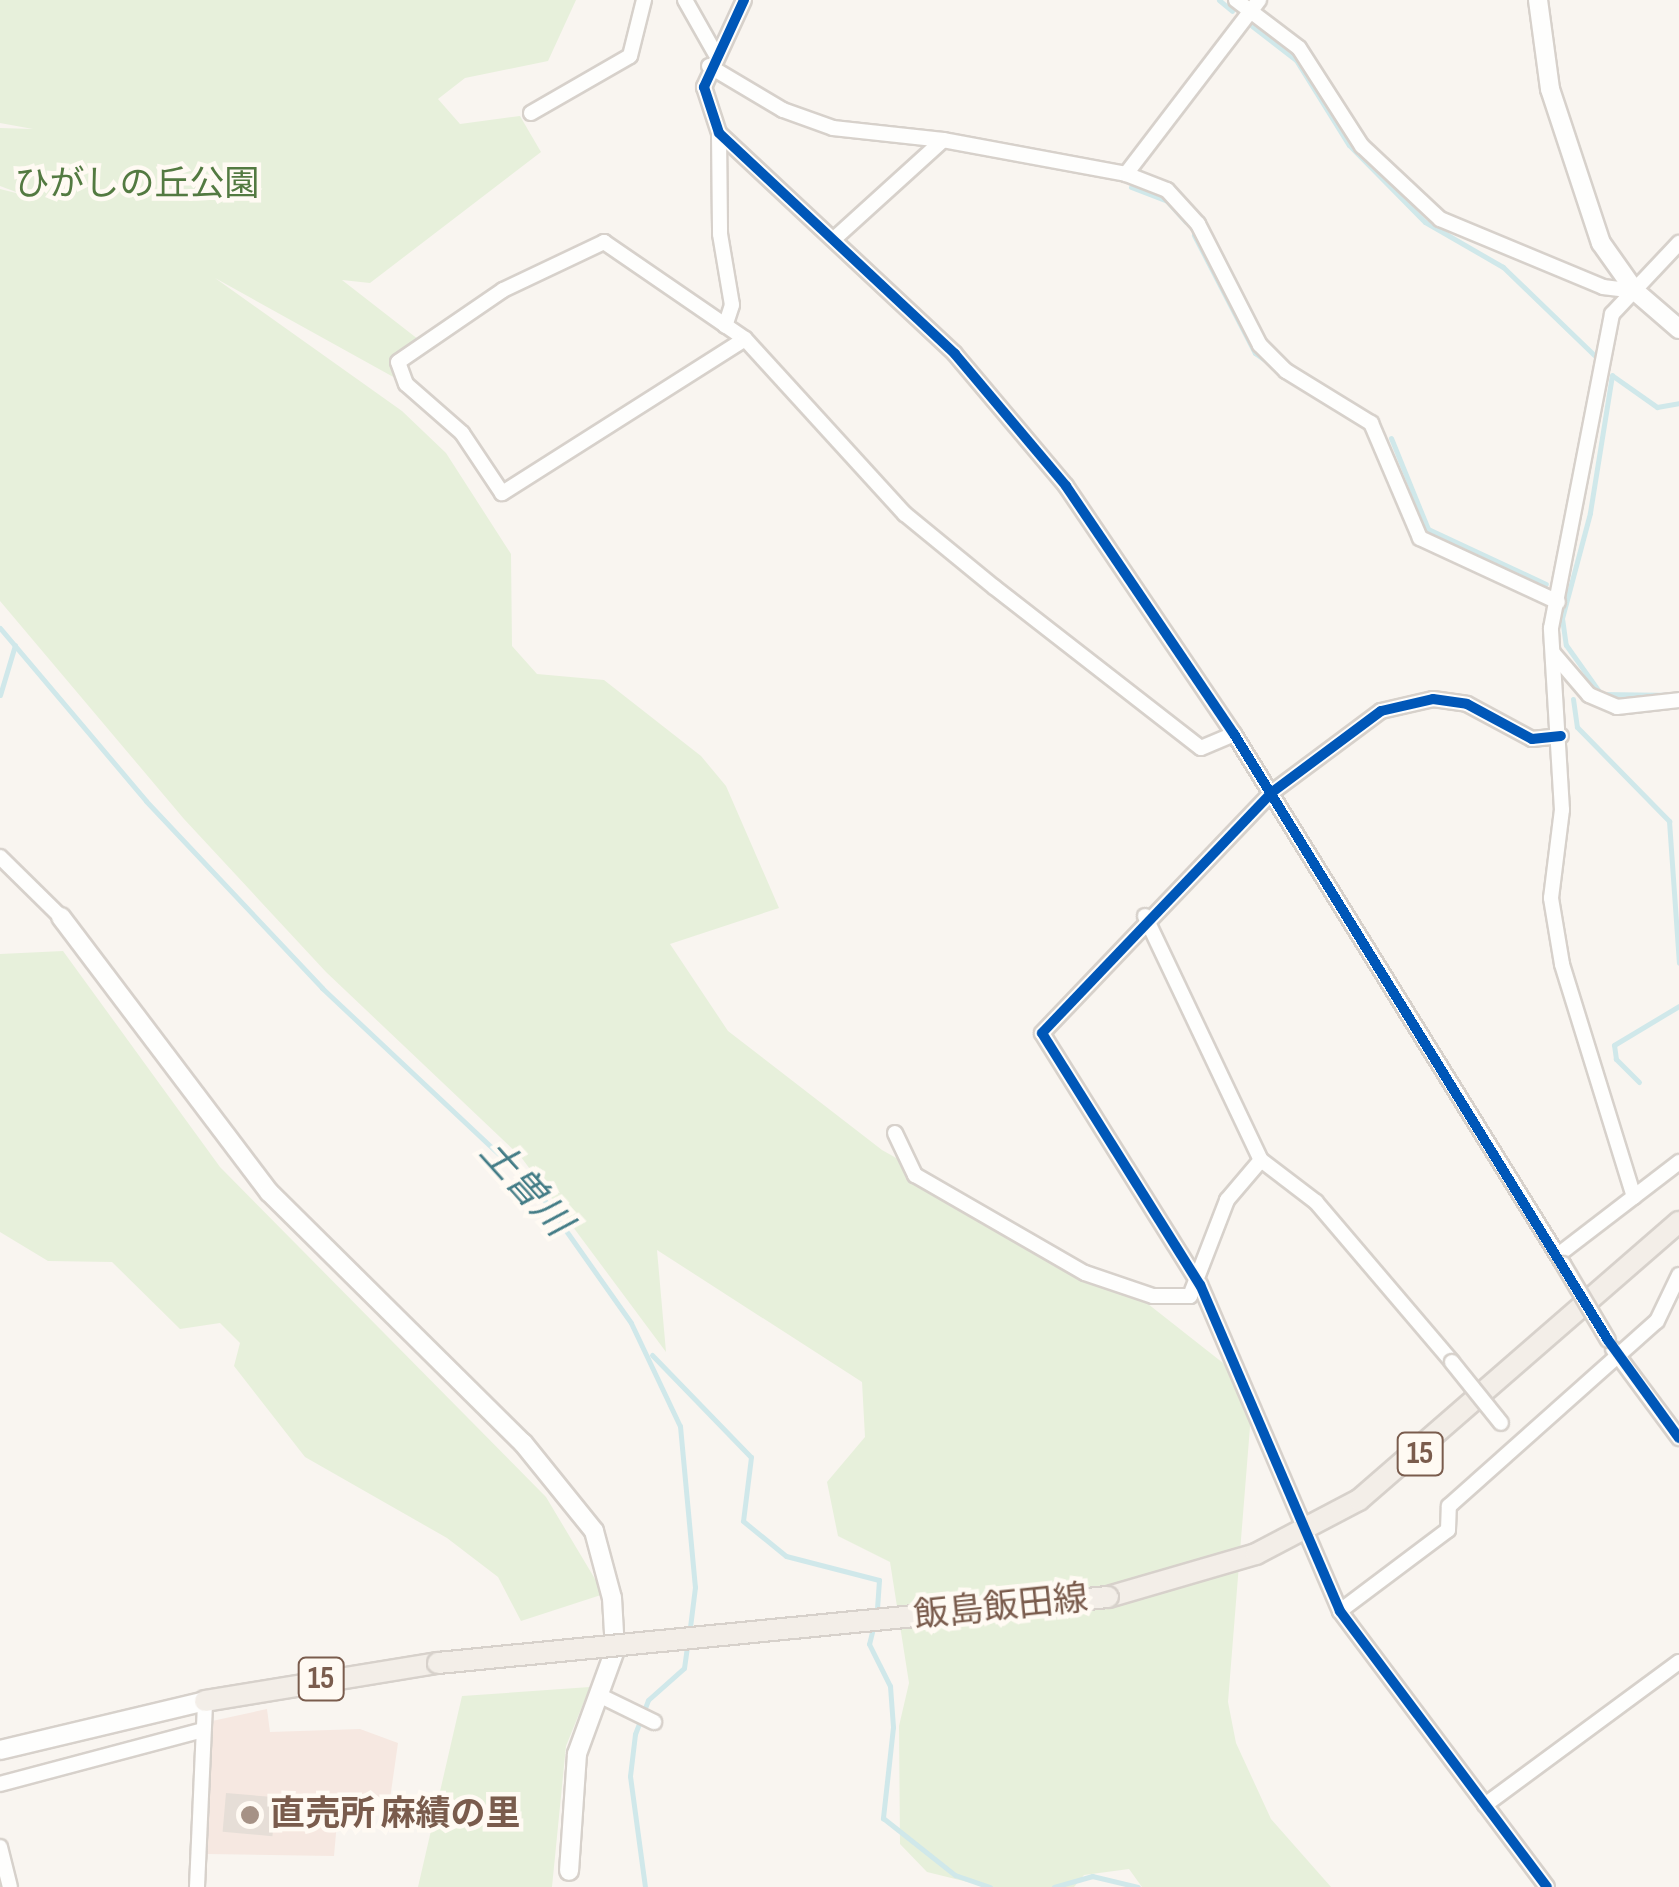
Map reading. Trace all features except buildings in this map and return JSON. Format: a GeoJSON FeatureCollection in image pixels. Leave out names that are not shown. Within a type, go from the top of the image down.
{"type":"FeatureCollection","features":[{"type":"Feature","properties":{"kind":"main road","name":"飯島飯田線"},"geometry":{"type":"LineString","coordinates":[[205,1701],[438,1663],[1108,1598],[1201,1573],[1304,1532],[1433,1444],[1679,1222]]}},
{"type":"Feature","properties":{"kind":"street"},"geometry":{"type":"LineString","coordinates":[[531,112],[630,56],[644,0]]}},
{"type":"Feature","properties":{"kind":"street"},"geometry":{"type":"LineString","coordinates":[[685,0],[712,60],[782,110],[833,128],[943,140],[1126,174],[1182,202],[1260,346],[1286,371],[1371,422],[1420,538],[1558,602]]}},
{"type":"Feature","properties":{"kind":"street"},"geometry":{"type":"LineString","coordinates":[[725,326],[732,305],[720,234],[719,133],[704,87],[712,60],[744,0]]}},
{"type":"Feature","properties":{"kind":"street"},"geometry":{"type":"LineString","coordinates":[[1236,0],[1254,6],[1299,48],[1362,146],[1440,219],[1603,287],[1635,291]]}},
{"type":"Feature","properties":{"kind":"street"},"geometry":{"type":"LineString","coordinates":[[1538,0],[1569,148],[1601,243],[1635,291],[1679,329]]}},
{"type":"Feature","properties":{"kind":"street"},"geometry":{"type":"LineString","coordinates":[[1126,174],[1254,6]]}},
{"type":"Feature","properties":{"kind":"street"},"geometry":{"type":"LineString","coordinates":[[719,133],[955,354],[1039,453],[1234,734],[1608,1340],[1679,1438]]}},
{"type":"Feature","properties":{"kind":"street"},"geometry":{"type":"LineString","coordinates":[[834,239],[943,140]]}},
{"type":"Feature","properties":{"kind":"street"},"geometry":{"type":"LineString","coordinates":[[745,338],[502,493],[462,434],[406,384],[398,362],[503,290],[604,242],[745,338],[905,514],[1200,748],[1234,734]]}},
{"type":"Feature","properties":{"kind":"street"},"geometry":{"type":"LineString","coordinates":[[1634,1197],[1556,931],[1551,898],[1562,810],[1561,736],[1552,652],[1612,314],[1679,243]]}},
{"type":"Feature","properties":{"kind":"street"},"geometry":{"type":"LineString","coordinates":[[1552,652],[1589,696],[1617,707],[1679,700]]}},
{"type":"Feature","properties":{"kind":"street"},"geometry":{"type":"LineString","coordinates":[[1547,1887],[1340,1611],[1200,1285],[1042,1033],[1145,916],[1271,793],[1345,732],[1409,702],[1467,704],[1532,739],[1561,736]]}},
{"type":"Feature","properties":{"kind":"street"},"geometry":{"type":"LineString","coordinates":[[0,858],[61,917],[269,1192],[523,1443],[594,1531],[614,1616],[615,1650],[603,1698],[577,1754],[569,1871]]}},
{"type":"Feature","properties":{"kind":"street"},"geometry":{"type":"LineString","coordinates":[[1145,916],[1261,1160],[1316,1202],[1518,1444]]}},
{"type":"Feature","properties":{"kind":"street"},"geometry":{"type":"LineString","coordinates":[[894,1133],[914,1175],[1085,1273],[1154,1296],[1190,1296],[1200,1285],[1226,1200],[1261,1160]]}},
{"type":"Feature","properties":{"kind":"street"},"geometry":{"type":"LineString","coordinates":[[1560,1260],[1679,1162]]}},
{"type":"Feature","properties":{"kind":"street"},"geometry":{"type":"LineString","coordinates":[[1340,1611],[1448,1530],[1449,1506],[1657,1321],[1679,1275]]}},
{"type":"Feature","properties":{"kind":"street"},"geometry":{"type":"LineString","coordinates":[[1486,1804],[1679,1662]]}},
{"type":"Feature","properties":{"kind":"street"},"geometry":{"type":"LineString","coordinates":[[603,1698],[654,1722]]}},
{"type":"Feature","properties":{"kind":"street"},"geometry":{"type":"LineString","coordinates":[[0,1750],[205,1701],[197,1887]]}},
{"type":"Feature","properties":{"kind":"street"},"geometry":{"type":"LineString","coordinates":[[0,1784],[203,1730]]}},
{"type":"Feature","properties":{"kind":"street"},"geometry":{"type":"LineString","coordinates":[[0,1847],[10,1887]]}},
{"type":"Feature","properties":{"kind":"shaded area"},"geometry":{"type":"Polygon","coordinates":[[[267,1709],[270,1732],[360,1729],[398,1743],[390,1799],[339,1799],[334,1856],[207,1854],[212,1721],[267,1709]]]}},
{"type":"Feature","properties":{"kind":"green space","name":"ひがしの丘公園"},"geometry":{"type":"Polygon","coordinates":[[[0,0],[576,0],[548,61],[465,78],[438,99],[460,124],[520,116],[541,152],[370,283],[342,280],[423,343],[398,362],[406,384],[215,278],[402,411],[446,453],[511,554],[512,646],[537,674],[604,680],[701,756],[726,786],[779,908],[670,944],[728,1031],[882,1150],[1129,1289],[1237,1374],[1252,1402],[1228,1702],[1236,1743],[1271,1819],[1331,1887],[1142,1887],[1129,1869],[1084,1875],[1074,1887],[988,1887],[927,1872],[900,1844],[899,1726],[909,1683],[890,1562],[838,1536],[827,1482],[865,1437],[862,1382],[657,1250],[666,1352],[521,1157],[326,972],[184,819],[0,601],[0,189],[24,195],[0,186],[0,128],[33,129],[0,123],[0,0]]]}},
{"type":"Feature","properties":{"kind":"green space"},"geometry":{"type":"Polygon","coordinates":[[[63,951],[220,1167],[546,1497],[604,1594],[521,1621],[498,1577],[447,1538],[305,1457],[234,1366],[240,1343],[220,1323],[180,1329],[112,1262],[48,1261],[0,1232],[0,954],[63,951]]]}},
{"type":"Feature","properties":{"kind":"green space"},"geometry":{"type":"Polygon","coordinates":[[[590,1687],[566,1746],[552,1887],[418,1887],[462,1696],[590,1687]]]}},
{"type":"Feature","properties":{"kind":"waterway"},"geometry":{"type":"LineString","coordinates":[[1219,0],[1232,11]]}},
{"type":"Feature","properties":{"kind":"waterway"},"geometry":{"type":"LineString","coordinates":[[1252,26],[1296,60],[1349,145],[1425,222],[1503,267],[1594,355]]}},
{"type":"Feature","properties":{"kind":"waterway"},"geometry":{"type":"LineString","coordinates":[[1131,187],[1167,201],[1186,222]]}},
{"type":"Feature","properties":{"kind":"waterway"},"geometry":{"type":"LineString","coordinates":[[1194,235],[1255,353],[1324,402]]}},
{"type":"Feature","properties":{"kind":"waterway"},"geometry":{"type":"LineString","coordinates":[[1612,375],[1590,513],[1562,618],[1566,645],[1601,694],[1679,695]]}},
{"type":"Feature","properties":{"kind":"waterway"},"geometry":{"type":"LineString","coordinates":[[1613,376],[1657,407],[1679,403]]}},
{"type":"Feature","properties":{"kind":"waterway"},"geometry":{"type":"LineString","coordinates":[[1391,438],[1428,529],[1546,584]]}},
{"type":"Feature","properties":{"kind":"waterway","name":"土曽川"},"geometry":{"type":"LineString","coordinates":[[0,628],[146,801],[322,988],[538,1191],[631,1323],[680,1426],[695,1587],[689,1635]]}},
{"type":"Feature","properties":{"kind":"waterway"},"geometry":{"type":"LineString","coordinates":[[0,695],[15,645]]}},
{"type":"Feature","properties":{"kind":"waterway"},"geometry":{"type":"LineString","coordinates":[[1573,699],[1577,727],[1669,821],[1679,963]]}},
{"type":"Feature","properties":{"kind":"waterway"},"geometry":{"type":"LineString","coordinates":[[1639,1082],[1616,1059],[1614,1045],[1679,1006]]}},
{"type":"Feature","properties":{"kind":"waterway"},"geometry":{"type":"LineString","coordinates":[[652,1355],[751,1457],[743,1521],[786,1556],[879,1580],[877,1612]]}},
{"type":"Feature","properties":{"kind":"waterway"},"geometry":{"type":"LineString","coordinates":[[873,1628],[869,1644],[890,1686],[893,1727],[883,1818],[955,1875],[990,1887]]}},
{"type":"Feature","properties":{"kind":"waterway","name":"土曽川"},"geometry":{"type":"LineString","coordinates":[[645,1887],[630,1776],[635,1734],[648,1700],[684,1668],[687,1646]]}},
{"type":"Feature","properties":{"kind":"waterway"},"geometry":{"type":"LineString","coordinates":[[1054,1887],[1092,1876],[1138,1887]]}},
{"type":"Feature","properties":{"kind":"cycle path"},"geometry":{"type":"LineString","coordinates":[[744,0],[704,87],[719,133],[955,354],[1066,486],[1234,734],[1608,1340],[1679,1438]]}},
{"type":"Feature","properties":{"kind":"cycle path"},"geometry":{"type":"LineString","coordinates":[[1547,1887],[1340,1611],[1200,1285],[1042,1033],[1271,793],[1381,711],[1433,699],[1467,704],[1532,739],[1561,736]]}},
{"type":"Feature","properties":{"kind":"place","name":"直売所 麻績の里"},"geometry":{"type":"Point","coordinates":[250,1815]}}]}
